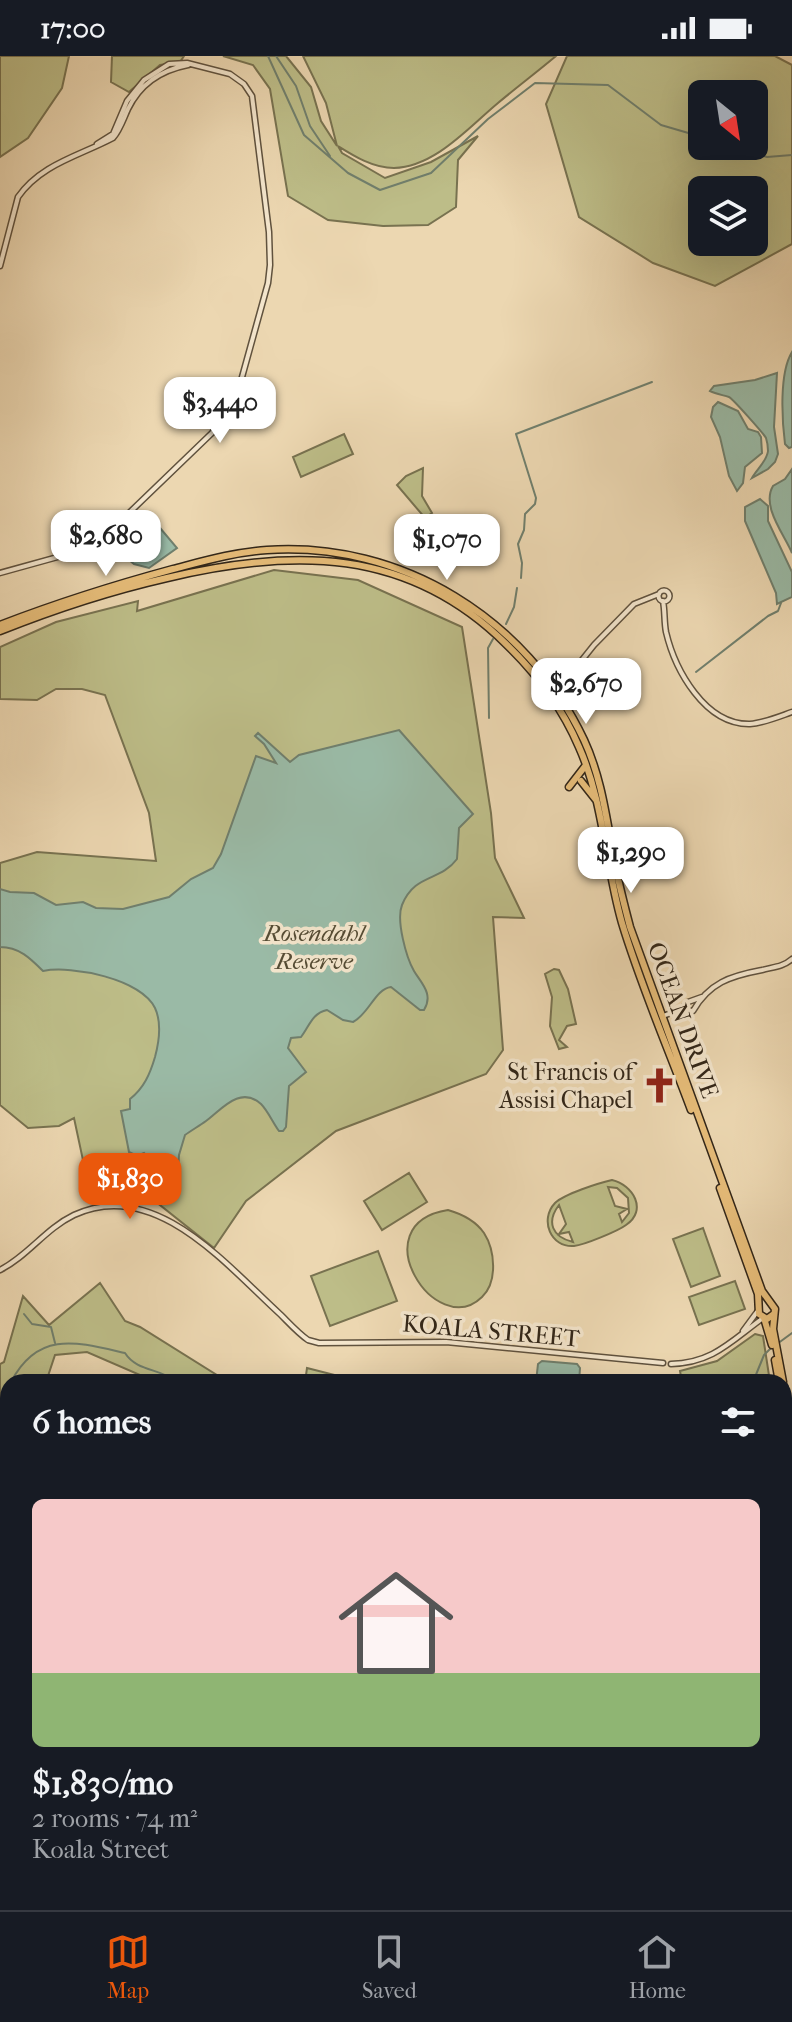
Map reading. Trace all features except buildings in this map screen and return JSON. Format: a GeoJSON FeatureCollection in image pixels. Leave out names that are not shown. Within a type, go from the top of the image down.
{"type":"FeatureCollection","features":[{"type":"Feature","properties":{"kind":"main road"},"geometry":{"type":"LineString","coordinates":[[273,559],[274,549]]}},
{"type":"Feature","properties":{"kind":"main road","name":"OCEAN DRIVE"},"geometry":{"type":"LineString","coordinates":[[0,628],[121,583],[233,554],[274,549],[323,551],[353,557],[386,565],[430,582],[462,599],[521,646],[550,688],[594,775],[622,923],[763,1293],[770,1303]]}},
{"type":"Feature","properties":{"kind":"main road","name":"OCEAN DRIVE"},"geometry":{"type":"LineString","coordinates":[[0,628],[121,589],[225,565],[273,559],[312,559],[392,573],[418,584],[481,620],[562,701],[585,742],[625,907],[659,1018],[758,1294],[759,1309]]}},
{"type":"Feature","properties":{"kind":"main road"},"geometry":{"type":"LineString","coordinates":[[534,663],[562,678]]}},
{"type":"Feature","properties":{"kind":"main road"},"geometry":{"type":"LineString","coordinates":[[562,701],[573,670]]}},
{"type":"Feature","properties":{"kind":"main road"},"geometry":{"type":"LineString","coordinates":[[569,787],[587,764]]}},
{"type":"Feature","properties":{"kind":"main road"},"geometry":{"type":"LineString","coordinates":[[581,781],[598,803]]}},
{"type":"Feature","properties":{"kind":"main road"},"geometry":{"type":"LineString","coordinates":[[773,1340],[759,1309],[764,1303],[774,1306],[773,1340],[780,1374]]}},
{"type":"Feature","properties":{"kind":"main road"},"geometry":{"type":"LineString","coordinates":[[763,1318],[774,1314]]}},
{"type":"Feature","properties":{"kind":"street"},"geometry":{"type":"LineString","coordinates":[[0,266],[18,197],[24,189],[45,170],[113,134],[127,101],[150,74],[169,64],[191,65],[239,79],[249,89],[269,232],[270,265],[268,283],[235,399],[212,433],[102,539],[83,550],[0,573]]}},
{"type":"Feature","properties":{"kind":"street"},"geometry":{"type":"LineString","coordinates":[[550,688],[573,670],[634,604],[660,598],[668,637],[678,664],[692,689],[712,710],[732,721],[750,724],[792,712]]}},
{"type":"Feature","properties":{"kind":"street"},"geometry":{"type":"LineString","coordinates":[[550,688],[573,670]]}},
{"type":"Feature","properties":{"kind":"street"},"geometry":{"type":"LineString","coordinates":[[686,1007],[694,1010],[695,1003],[730,977],[780,966],[792,959]]}},
{"type":"Feature","properties":{"kind":"street"},"geometry":{"type":"LineString","coordinates":[[659,1018],[686,1007],[688,1002],[695,1003]]}},
{"type":"Feature","properties":{"kind":"street","name":"KOALA STREET"},"geometry":{"type":"LineString","coordinates":[[0,1270],[19,1259],[54,1227],[73,1216],[103,1207],[134,1208],[156,1213],[185,1230],[302,1336],[316,1343],[446,1342],[663,1363],[667,1368],[671,1364],[706,1359],[742,1333]]}},
{"type":"Feature","properties":{"kind":"street"},"geometry":{"type":"LineString","coordinates":[[742,1333],[759,1309]]}},
{"type":"Feature","properties":{"kind":"street"},"geometry":{"type":"LineString","coordinates":[[742,1333],[763,1318]]}},
{"type":"Feature","properties":{"kind":"green space"},"geometry":{"type":"Polygon","coordinates":[[[0,56],[69,56],[62,88],[28,138],[0,157],[0,56]]]}},
{"type":"Feature","properties":{"kind":"green space"},"geometry":{"type":"Polygon","coordinates":[[[112,56],[184,56],[180,62],[160,65],[129,92],[111,82],[112,56]]]}},
{"type":"Feature","properties":{"kind":"green space"},"geometry":{"type":"Polygon","coordinates":[[[223,56],[286,56],[311,87],[321,121],[337,146],[326,103],[303,56],[556,56],[450,144],[423,161],[394,168],[379,166],[338,146],[342,153],[385,178],[431,162],[478,136],[458,160],[456,207],[428,225],[383,226],[328,220],[288,196],[270,89],[253,65],[223,56]]]}},
{"type":"Feature","properties":{"kind":"green space"},"geometry":{"type":"Polygon","coordinates":[[[567,56],[775,56],[792,65],[792,244],[715,286],[653,263],[579,217],[546,104],[567,56]]]}},
{"type":"Feature","properties":{"kind":"green space"},"geometry":{"type":"Polygon","coordinates":[[[344,434],[353,454],[301,477],[293,457],[344,434]]]}},
{"type":"Feature","properties":{"kind":"green space"},"geometry":{"type":"Polygon","coordinates":[[[423,468],[422,496],[432,513],[425,518],[397,485],[406,476],[423,468]]]}},
{"type":"Feature","properties":{"kind":"green space","name":"Rosendahl Reserve"},"geometry":{"type":"Polygon","coordinates":[[[274,570],[358,580],[462,627],[491,813],[495,858],[524,918],[493,917],[503,1050],[486,1074],[336,1131],[246,1201],[214,1248],[151,1198],[87,1179],[74,1118],[59,1126],[28,1128],[0,1105],[0,863],[37,852],[156,861],[149,813],[105,695],[82,689],[56,689],[37,700],[0,699],[0,647],[56,622],[138,601],[137,611],[274,570]]]}},
{"type":"Feature","properties":{"kind":"green space"},"geometry":{"type":"Polygon","coordinates":[[[559,970],[568,989],[576,1024],[567,1026],[559,1040],[567,1047],[559,1049],[550,1026],[552,997],[545,974],[559,970]]]}},
{"type":"Feature","properties":{"kind":"green space"},"geometry":{"type":"Polygon","coordinates":[[[409,1173],[427,1202],[382,1230],[364,1201],[409,1173]]]}},
{"type":"Feature","properties":{"kind":"green space"},"geometry":{"type":"Polygon","coordinates":[[[612,1180],[626,1187],[635,1199],[637,1205],[633,1219],[616,1231],[585,1243],[574,1246],[559,1243],[548,1225],[550,1210],[555,1203],[612,1180]],[[608,1187],[615,1206],[627,1209],[619,1214],[622,1222],[629,1213],[628,1198],[617,1188],[608,1187]],[[559,1205],[553,1217],[553,1228],[560,1236],[573,1242],[569,1232],[559,1234],[566,1224],[559,1205]]]}},
{"type":"Feature","properties":{"kind":"green space"},"geometry":{"type":"Polygon","coordinates":[[[448,1210],[468,1218],[480,1228],[488,1240],[492,1257],[493,1275],[487,1291],[464,1307],[445,1304],[428,1293],[415,1276],[408,1256],[410,1236],[422,1220],[448,1210]]]}},
{"type":"Feature","properties":{"kind":"green space"},"geometry":{"type":"Polygon","coordinates":[[[703,1228],[720,1276],[691,1287],[673,1239],[703,1228]]]}},
{"type":"Feature","properties":{"kind":"green space"},"geometry":{"type":"Polygon","coordinates":[[[378,1251],[397,1301],[330,1326],[311,1276],[378,1251]]]}},
{"type":"Feature","properties":{"kind":"green space"},"geometry":{"type":"Polygon","coordinates":[[[735,1281],[745,1309],[699,1325],[689,1297],[735,1281]]]}},
{"type":"Feature","properties":{"kind":"green space"},"geometry":{"type":"Polygon","coordinates":[[[100,1283],[125,1321],[140,1327],[215,1374],[138,1374],[87,1352],[55,1355],[49,1374],[0,1374],[0,1364],[4,1362],[23,1296],[49,1325],[100,1283]]]}},
{"type":"Feature","properties":{"kind":"green space"},"geometry":{"type":"Polygon","coordinates":[[[755,1334],[763,1336],[769,1374],[681,1374],[680,1371],[717,1361],[755,1334]]]}},
{"type":"Feature","properties":{"kind":"green space"},"geometry":{"type":"Polygon","coordinates":[[[307,1368],[331,1374],[306,1374],[307,1368]]]}},
{"type":"Feature","properties":{"kind":"shaded area"},"geometry":{"type":"Polygon","coordinates":[[[792,352],[792,447],[789,448],[785,444],[782,397],[785,372],[792,352]]]}},
{"type":"Feature","properties":{"kind":"shaded area"},"geometry":{"type":"Polygon","coordinates":[[[777,373],[774,427],[778,454],[768,469],[752,478],[767,455],[766,438],[729,397],[710,391],[714,386],[755,380],[777,373]]]}},
{"type":"Feature","properties":{"kind":"shaded area"},"geometry":{"type":"Polygon","coordinates":[[[718,402],[738,411],[748,429],[758,432],[761,437],[762,453],[745,467],[743,483],[737,491],[729,476],[720,437],[711,417],[713,407],[718,402]]]}},
{"type":"Feature","properties":{"kind":"shaded area"},"geometry":{"type":"Polygon","coordinates":[[[792,469],[792,553],[775,520],[770,494],[773,486],[785,479],[792,469]]]}},
{"type":"Feature","properties":{"kind":"shaded area"},"geometry":{"type":"Polygon","coordinates":[[[760,499],[768,506],[768,521],[792,572],[792,597],[777,604],[776,593],[745,521],[745,507],[760,499]]]}},
{"type":"Feature","properties":{"kind":"shaded area"},"geometry":{"type":"Polygon","coordinates":[[[155,522],[177,548],[149,568],[134,564],[122,554],[155,522]]]}},
{"type":"Feature","properties":{"kind":"shaded area"},"geometry":{"type":"Polygon","coordinates":[[[399,730],[473,814],[459,828],[457,859],[414,888],[407,895],[400,912],[405,948],[427,994],[424,1010],[391,987],[381,992],[353,1022],[327,1010],[318,1014],[301,1037],[291,1038],[288,1048],[306,1072],[289,1086],[286,1127],[283,1131],[279,1131],[261,1104],[246,1097],[238,1098],[185,1135],[178,1171],[172,1176],[161,1171],[144,1153],[137,1156],[129,1152],[121,1111],[130,1109],[130,1099],[143,1085],[153,1063],[159,1032],[155,1008],[136,989],[121,982],[87,972],[43,971],[19,951],[0,947],[0,889],[34,893],[56,905],[83,902],[96,908],[123,909],[169,897],[191,879],[213,868],[221,854],[256,756],[276,763],[255,736],[258,733],[290,762],[299,755],[399,730]]]}},
{"type":"Feature","properties":{"kind":"shaded area"},"geometry":{"type":"Polygon","coordinates":[[[542,1361],[577,1364],[580,1374],[537,1374],[538,1364],[542,1361]]]}},
{"type":"Feature","properties":{"kind":"waterway"},"geometry":{"type":"LineString","coordinates":[[268,56],[304,135],[348,173],[380,190],[431,173],[488,119],[535,83],[608,85],[661,125],[688,133]]}},
{"type":"Feature","properties":{"kind":"waterway"},"geometry":{"type":"LineString","coordinates":[[276,56],[296,86],[310,126],[330,156]]}},
{"type":"Feature","properties":{"kind":"waterway"},"geometry":{"type":"LineString","coordinates":[[768,157],[792,155]]}},
{"type":"Feature","properties":{"kind":"waterway"},"geometry":{"type":"LineString","coordinates":[[521,578],[518,544],[524,530],[525,514],[535,504],[536,498],[516,434],[652,382]]}},
{"type":"Feature","properties":{"kind":"waterway"},"geometry":{"type":"LineString","coordinates":[[506,624],[514,607],[517,588]]}},
{"type":"Feature","properties":{"kind":"waterway"},"geometry":{"type":"LineString","coordinates":[[696,672],[778,611],[781,603]]}},
{"type":"Feature","properties":{"kind":"waterway"},"geometry":{"type":"LineString","coordinates":[[489,718],[488,648],[493,639]]}},
{"type":"Feature","properties":{"kind":"waterway"},"geometry":{"type":"LineString","coordinates":[[24,1314],[32,1324],[51,1327],[55,1343]]}},
{"type":"Feature","properties":{"kind":"waterway"},"geometry":{"type":"LineString","coordinates":[[777,1344],[792,1333]]}},
{"type":"Feature","properties":{"kind":"waterway"},"geometry":{"type":"LineString","coordinates":[[16,1374],[33,1354],[60,1344],[125,1353],[136,1364],[164,1374]]}},
{"type":"Feature","properties":{"kind":"waterway"},"geometry":{"type":"LineString","coordinates":[[756,1374],[764,1355],[772,1347]]}},
{"type":"Feature","properties":{"kind":"place","name":"St Francis of Assisi Chapel"},"geometry":{"type":"Point","coordinates":[659,1086]}}]}
